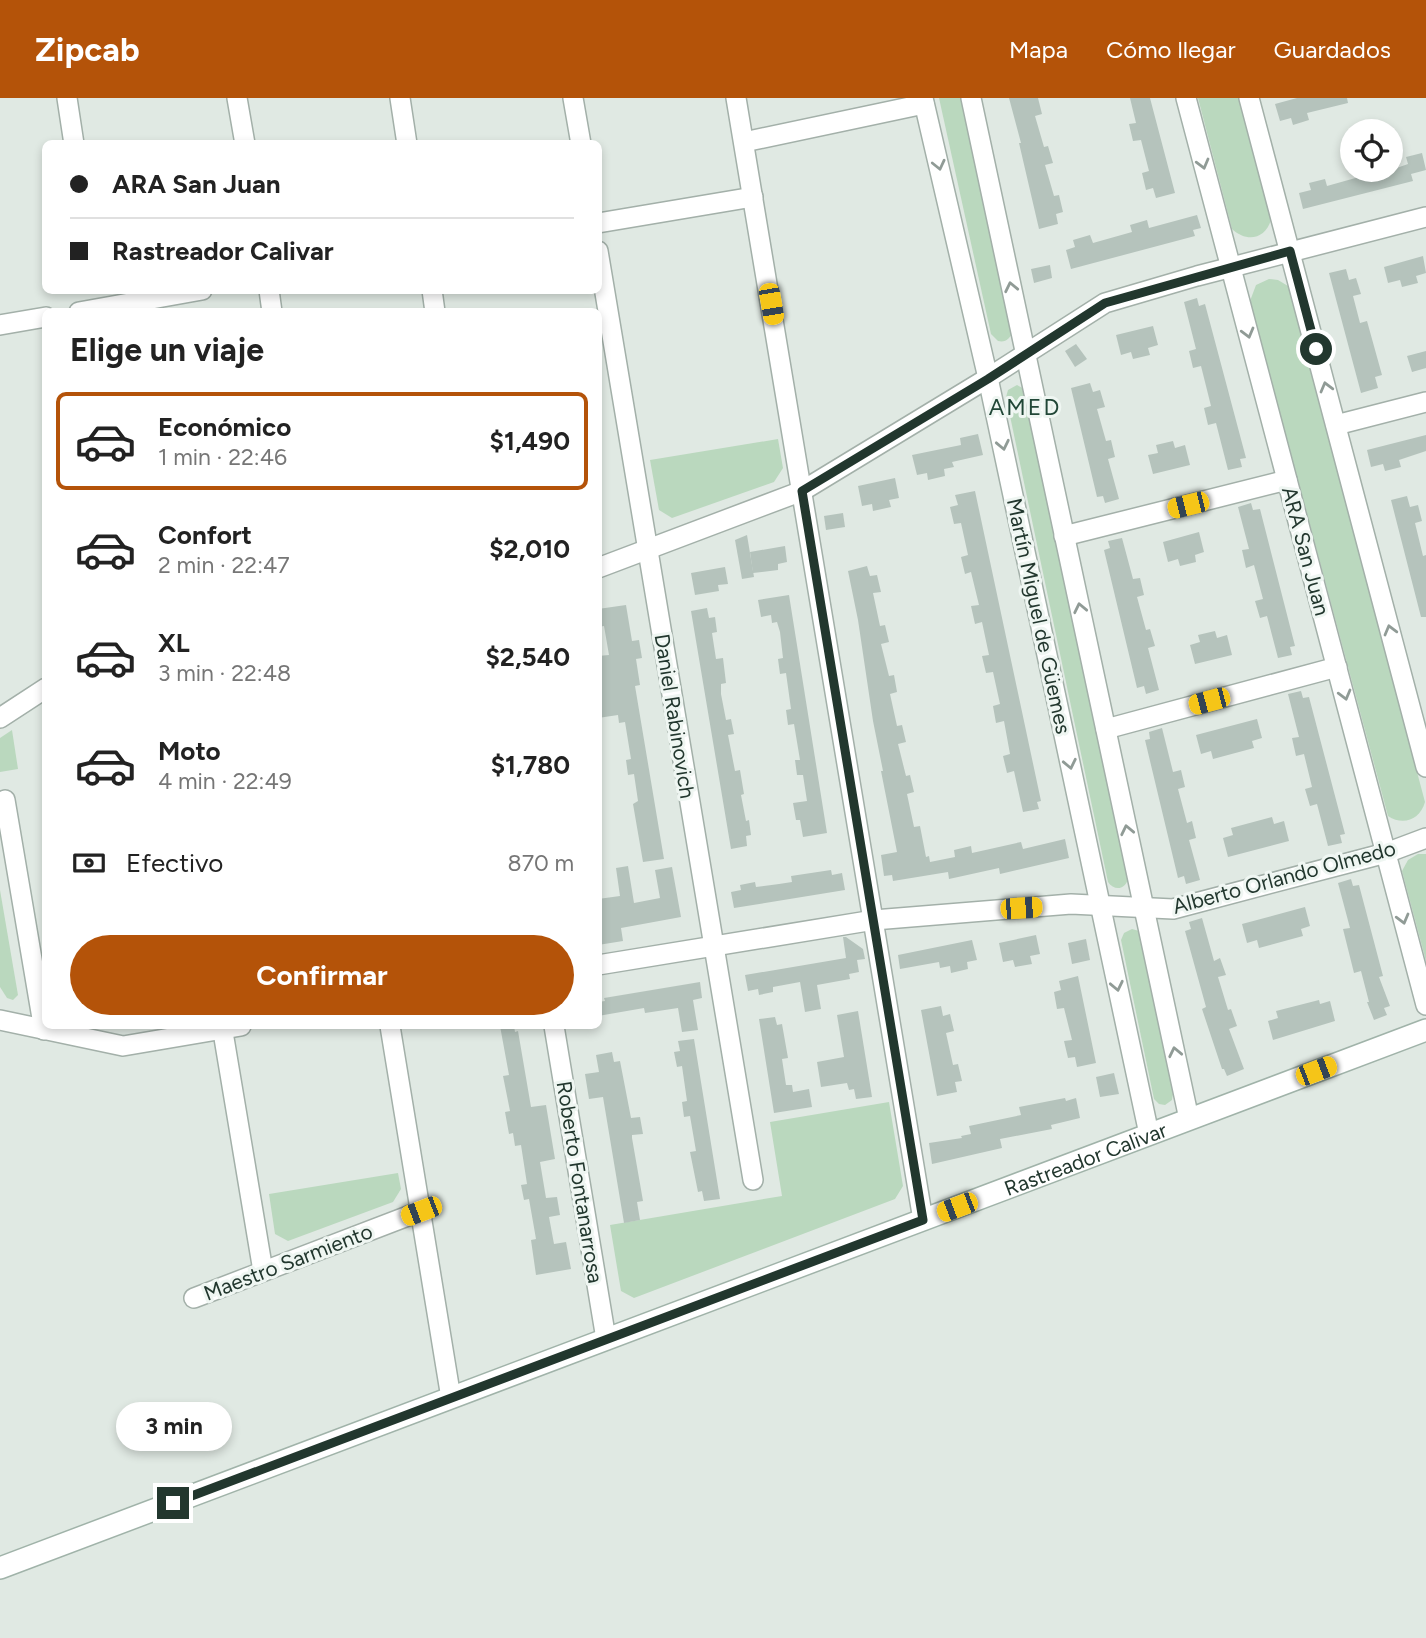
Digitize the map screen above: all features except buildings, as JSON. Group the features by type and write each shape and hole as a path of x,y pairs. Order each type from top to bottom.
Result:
{"main road":[{"name":"Rastreador Calivar","path":"0,1568 1426,1030"}],"street":[{"path":"67,98 73,140"},
{"path":"237,98 243,140"},
{"path":"400,98 406,140"},
{"path":"573,98 580,140"},
{"path":"737,98 923,1220"},
{"name":"Martín Miguel de Güemes","path":"971,98 1189,1119"},
{"name":"ARA San Juan","path":"1185,98 1426,1005"},
{"path":"1250,98 1426,767"},
{"path":"744,142 924,101"},
{"name":"Martín Miguel de Güemes","path":"924,101 988,379 1149,1134"},
{"path":"602,222 753,197"},
{"path":"602,567 802,491 988,379 1105,303 1426,216"},
{"name":"Daniel Rabinovich","path":"602,275 753,1180"},
{"path":"99,303 170,294"},
{"path":"0,325 42,318"},
{"path":"1336,425 1426,402"},
{"path":"1064,537 1287,481"},
{"path":"1106,729 1337,667"},
{"path":"0,701 42,689"},
{"path":"0,718 42,691"},
{"path":"5,800 42,1018"},
{"name":"Alberto Orlando Olmedo","path":"602,963 874,920 1071,904 1173,909 1386,853 1426,838"},
{"path":"0,1020 123,1046 217,1029"},
{"path":"228,1029 263,1271"},
{"path":"391,1029 452,1398"},
{"name":"Roberto Fontanarrosa","path":"554,1029 606,1339"},
{"name":"Maestro Sarmiento","path":"194,1298 421,1211"}],"green space":[{"path":"939,98 963,98 1013,331 1005,341 998,341 991,334"},
{"path":"1198,98 1239,98 1271,220 1260,235 1244,236 1232,229"},
{"path":"1269,279 1278,280 1288,286 1425,802 1419,813 1410,820 1399,821 1388,816 1250,301 1256,285"},
{"path":"1017,385 1024,389 1128,879 1119,888 1108,882 1006,397 1008,390"},
{"path":"778,439 783,468 774,482 672,518 659,510 650,460"},
{"path":"12,730 18,769 0,772 0,738"},
{"path":"1418,854 1426,854 1426,961 1402,871 1408,860"},
{"path":"0,890 18,995 13,1000 7,998 0,987"},
{"path":"1132,929 1139,931 1144,938 1173,1094 1172,1100 1165,1105 1154,1099 1121,940 1124,933"},
{"path":"889,1102 903,1186 895,1199 634,1298 621,1291 610,1225 782,1196 770,1122"},
{"path":"398,1173 401,1189 393,1202 288,1241 275,1234 269,1194"}],"district":[{"name":"AMED","path":"1025,407"}],"route":[{"path":"173,1503 923,1220 802,491 988,379 1105,303 1197,276 1290,251 1316,349"}]}
